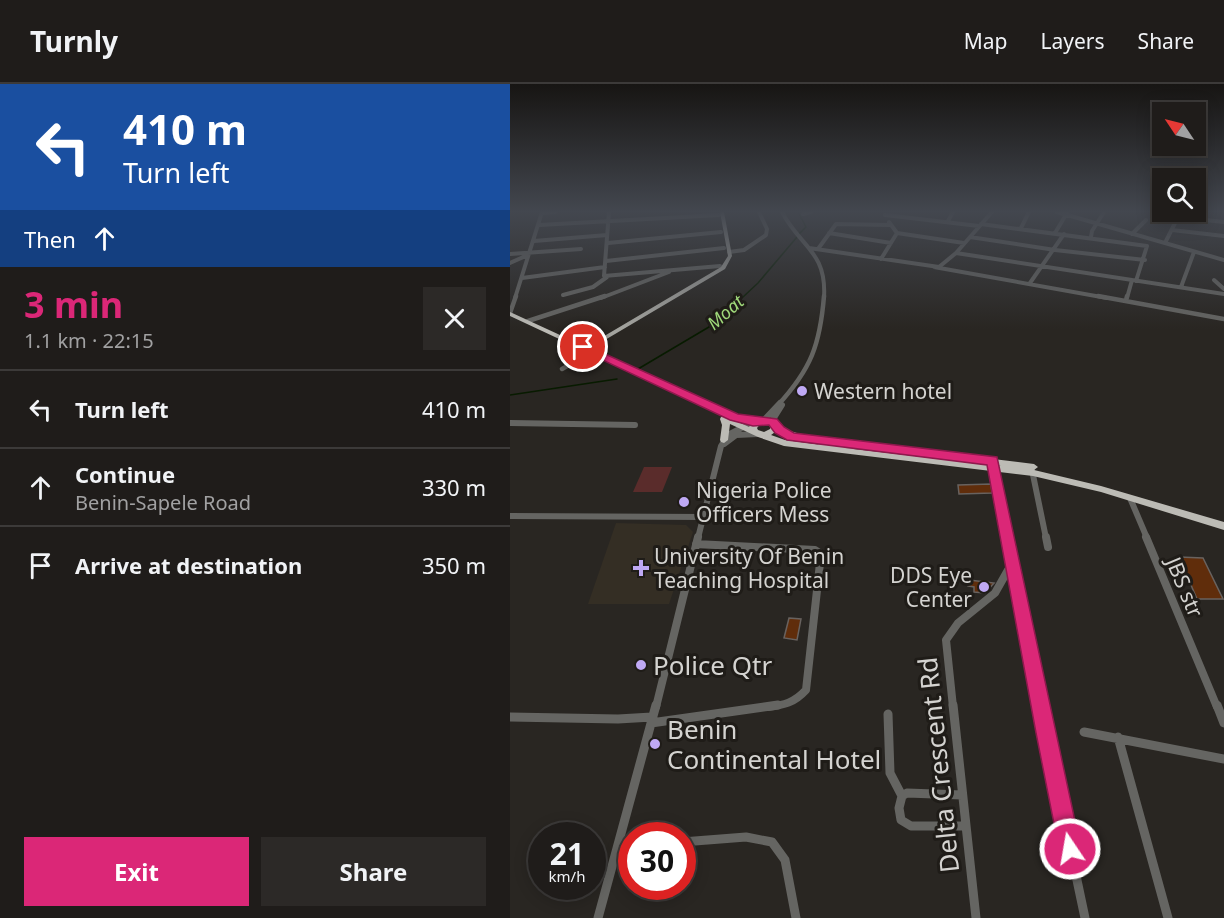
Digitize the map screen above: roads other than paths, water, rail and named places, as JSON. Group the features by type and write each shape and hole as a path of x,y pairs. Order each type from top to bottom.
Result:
{"highway":[{"path":"510,313 741,427 784,443 993,464"},
{"path":"510,318 735,418 765,422 801,440 1032,470 1099,483 1224,520"},
{"path":"722,443 726,425 724,418"},
{"path":"758,434 772,433 765,422"},
{"path":"758,434 753,428 765,422"},
{"path":"1032,470 1224,526"}],"main road":[{"path":"585,350 720,266 727,251"},
{"path":"585,350 718,273 728,260 727,251"}],"street":[{"path":"510,254 557,251"},
{"path":"605,277 607,251"},
{"path":"606,261 717,251"},
{"path":"624,822 722,443 741,427 765,422 802,379 810,365 822,331 825,279 821,266 811,251"},
{"path":"830,251 1030,283 1224,319"},
{"path":"881,259 886,251"},
{"path":"1030,283 1053,251"},
{"path":"1062,251 1145,260"},
{"path":"1126,300 1148,251"},
{"path":"1191,251 1224,260"},
{"path":"1181,287 1194,252"},
{"path":"510,263 531,253"},
{"path":"510,313 531,253"},
{"path":"934,267 943,266 956,253 1224,294"},
{"path":"563,295 593,287 605,277 720,266"},
{"path":"522,278 605,267"},
{"path":"528,321 601,298 675,269"},
{"path":"1214,280 1224,289"},
{"path":"561,369 585,350"},
{"path":"510,423 635,425"},
{"path":"722,443 736,435 758,434"},
{"path":"993,464 1045,733 1085,918"},
{"path":"1032,470 1048,547"},
{"name":"JBS str","path":"1130,498 1224,723"},
{"path":"510,516 704,517"},
{"path":"510,717 652,720 789,704 798,699 806,690 821,554 815,550 696,543"},
{"name":"Delta Crescent Rd","path":"976,918 946,640 958,623 995,592 1012,562"},
{"path":"888,714 890,773 904,794"},
{"path":"1084,732 1224,759"},
{"path":"1118,737 1168,918"},
{"path":"904,794 962,795"},
{"path":"904,794 899,808 905,823 911,826 966,826"},
{"path":"696,841 746,837 772,842 786,860 796,918"},
{"path":"598,918 618,845"}],"waterway":[{"name":"Moat","path":"638,369 714,324 758,283 785,251"},
{"name":"Moat","path":"510,395 617,379"}],"place":[{"name":"Western hotel","path":"802,391"},
{"name":"Nigeria Police Officers Mess","path":"684,502"},
{"name":"University Of Benin Teaching Hospital","path":"641,568"},
{"name":"DDS Eye Center","path":"984,587"},
{"name":"Police Qtr","path":"641,665"},
{"name":"Benin Continental Hotel","path":"655,744"}]}
